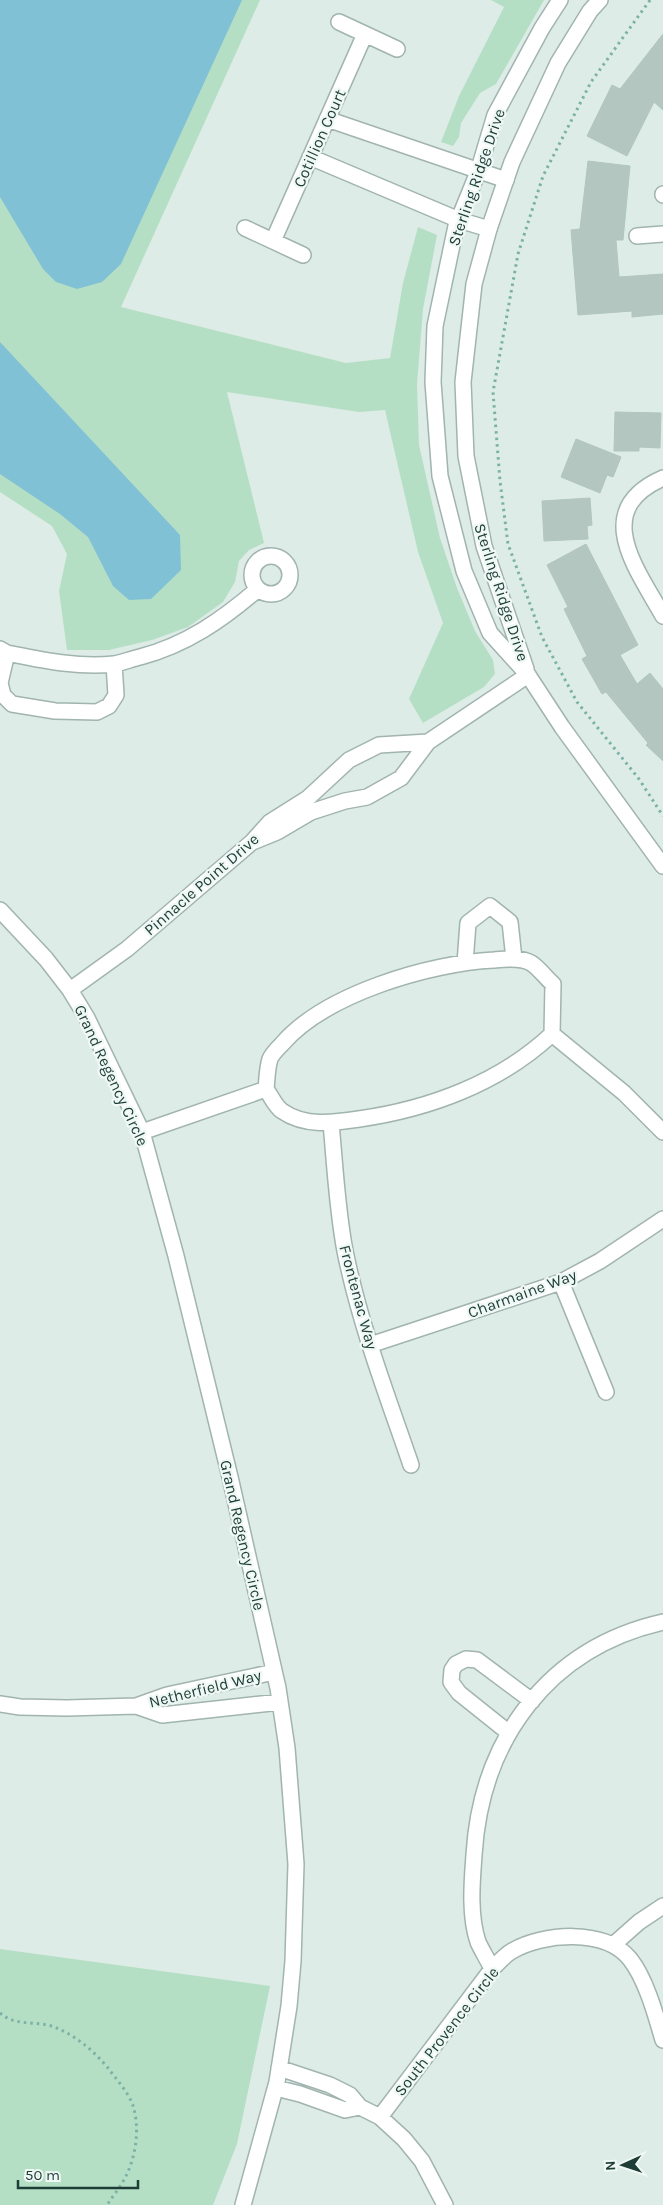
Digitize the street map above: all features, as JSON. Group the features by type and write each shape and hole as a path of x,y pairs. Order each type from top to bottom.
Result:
{"street":[{"name":"Sterling Ridge Drive","path":"560,0 542,28 495,115 478,172 459,220 435,326 433,382 440,476 464,571 490,633 528,675 562,727 663,866"},
{"name":"Sterling Ridge Drive","path":"528,675 484,546 466,456 463,382 474,284 488,229 512,162 558,63 590,11 600,0"},
{"path":"339,22 397,49"},
{"name":"Cotillion Court","path":"273,241 365,34"},
{"path":"327,120 506,180"},
{"path":"310,157 459,220 488,229"},
{"path":"245,228 303,255"},
{"path":"637,236 663,234"},
{"path":"663,478 642,489 631,503 625,516 623,533 627,551 663,616"},
{"path":"114,664 116,696 109,706 97,712 56,711 12,704 3,695 0,683 4,651 58,663 114,664 158,652 200,634 233,612 258,589"},
{"path":"252,842 277,832 311,812 346,801 367,797 401,778 428,742 528,675"},
{"name":"Pinnacle Point Drive","path":"70,990 127,949 252,842 270,822 308,798 350,760 379,745 428,742"},
{"path":"331,778 346,801"},
{"path":"465,962 468,922 490,906 510,922 514,959"},
{"name":"Grand Regency Circle","path":"0,910 46,959 70,990 87,1018 142,1132 181,1275 280,1702 288,1757 296,1874 294,1961 290,2006 276,2088 243,2205"},
{"path":"514,959 531,963 553,984 552,1034 538,1047 494,1075 441,1100 396,1114 331,1123 304,1121 281,1110 266,1089 270,1058 289,1036 312,1019 341,1002 367,990 423,970 465,962 514,959"},
{"path":"552,1034 624,1093 663,1132"},
{"path":"142,1132 266,1089"},
{"name":"Frontenac Way","path":"331,1123 345,1251 370,1345 411,1465"},
{"name":"Charmaine Way","path":"370,1345 561,1282 600,1261 663,1219"},
{"path":"561,1282 606,1392"},
{"path":"492,1969 478,1942 475,1924 473,1896 475,1838 481,1801 488,1778 509,1733 532,1701 565,1669 603,1642 663,1622"},
{"path":"509,1733 454,1688 451,1676 456,1664 466,1659 477,1660 532,1701"},
{"name":"Netherfield Way","path":"0,1704 20,1707 68,1708 136,1706 167,1694 274,1672"},
{"name":"Netherfield Way","path":"136,1706 162,1715 280,1702"},
{"path":"613,1945 639,1922 663,1906"},
{"name":"South Provence Circle","path":"380,2117 492,1969 512,1951 551,1937 593,1938 613,1945 630,1958 640,1976 663,2040"},
{"path":"279,2068 330,2085 350,2095 360,2107 380,2117 404,2139 422,2161 445,2205"},
{"path":"276,2088 300,2094 345,2110 360,2107"}],"path":[{"path":"650,0 591,82 543,176 518,254 493,392 500,481 508,544 542,637 577,702 639,779 663,816"},
{"path":"0,2012 14,2021 52,2026 66,2032 86,2046 116,2078 133,2105 137,2128 134,2149 126,2176 107,2205"}],"green space":[{"path":"0,0 260,0 121,307 346,363 390,358 403,283 418,227 437,235 423,309 417,384 419,445 440,538 457,588 475,631 493,660 495,674 484,687 423,723 409,699 443,623 418,552 385,410 359,412 227,392 264,543 249,550 239,561 235,582 223,602 188,627 152,640 109,650 67,650 59,591 67,554 52,526 0,492"},
{"path":"491,0 544,0 496,84 480,93 461,123 459,137 453,146 441,142 459,96 504,7"},
{"path":"0,1949 270,1986 237,2144 213,2205 0,2205"}],"water":[{"path":"0,0 242,0 121,264 102,282 77,289 56,282 43,269 0,197"},
{"path":"0,342 180,535 181,570 151,599 129,600 113,586 88,537 60,514 0,474"}],"building":[{"path":"663,34 663,110 654,102 627,156 587,136 612,85 620,89"},
{"path":"588,161 630,166 623,240 616,240 619,277 663,274 663,314 632,317 632,311 578,315 571,230 580,229"},
{"path":"615,412 661,413 660,448 639,447 639,451 614,451"},
{"path":"576,439 621,457 613,477 607,475 600,493 561,477"},
{"path":"590,498 592,525 587,526 588,539 544,541 542,501"},
{"path":"586,544 638,645 620,655 637,684 650,673 663,689 663,761 646,745 648,743 606,692 602,694 582,659 587,656 564,609 568,607 547,565"}]}
